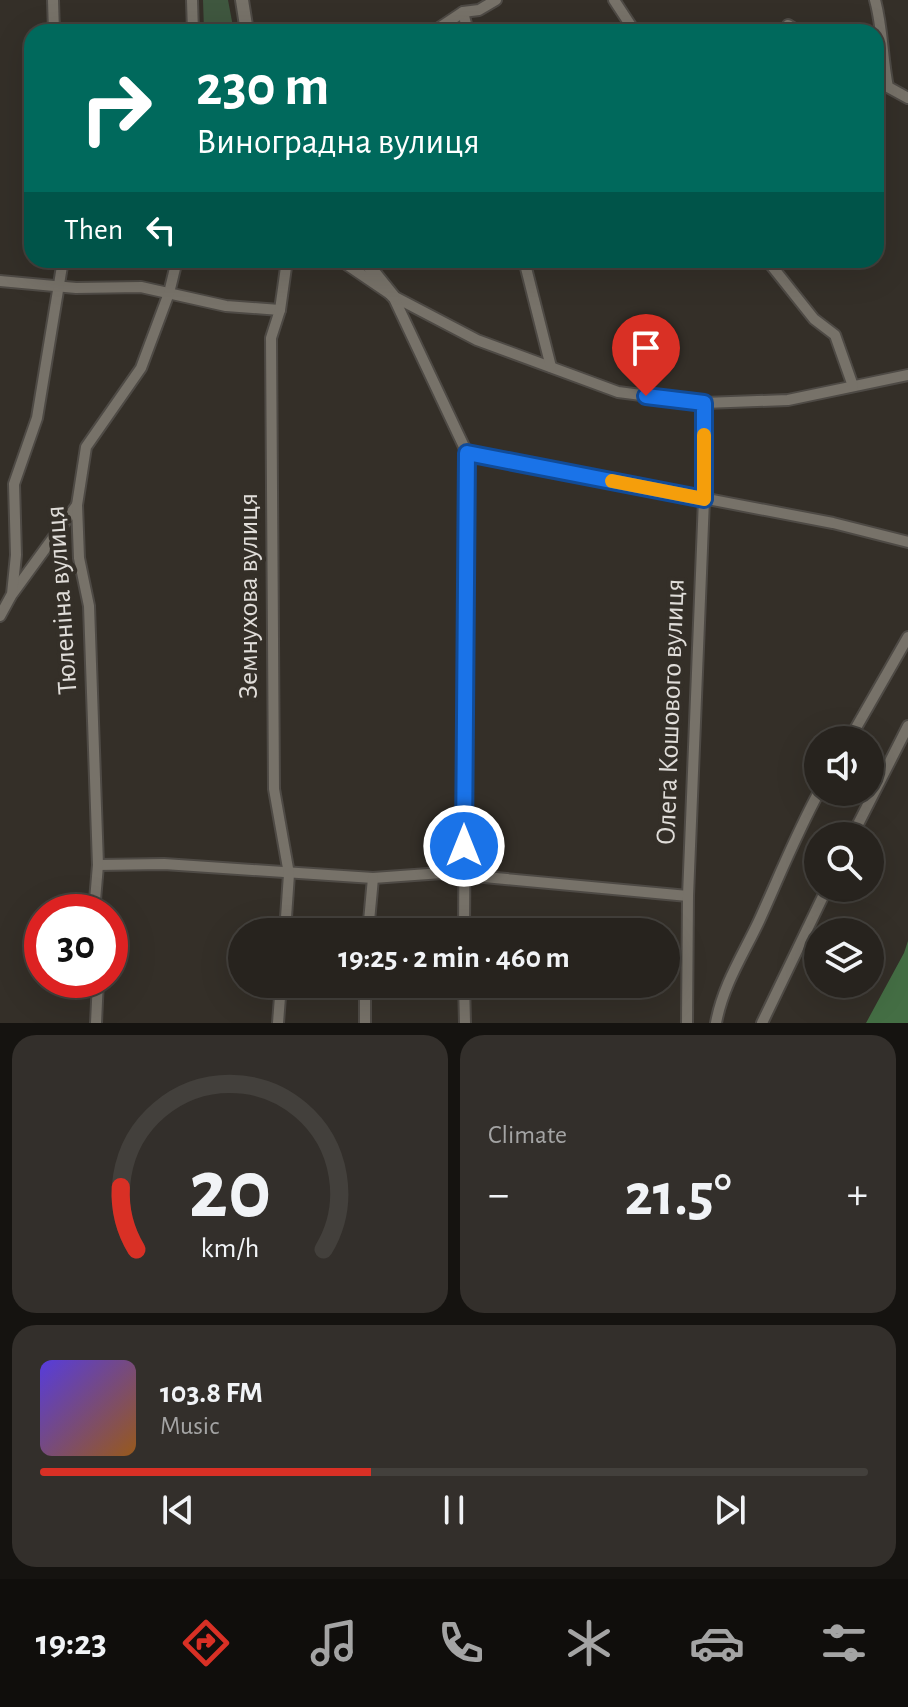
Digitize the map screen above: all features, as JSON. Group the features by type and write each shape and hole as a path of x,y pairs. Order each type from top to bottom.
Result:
{"street":[{"path":"53,0 54,24"},
{"path":"192,0 193,24"},
{"path":"242,0 246,24"},
{"path":"445,24 463,12 479,10 496,0"},
{"path":"614,0 630,24"},
{"path":"875,0 880,24"},
{"path":"463,12 466,24"},
{"path":"884,68 888,87"},
{"path":"884,85 908,98"},
{"path":"12,594 16,555 14,484 37,418 62,268"},
{"name":"Тюленіна вулиця","path":"96,894 98,865 89,606 79,558 77,505 86,447 141,368 175,268"},
{"name":"Земнухова вулиця","path":"286,268 280,310 271,338 274,789 289,874 286,918"},
{"path":"352,268 393,296 477,340 618,392 704,403 788,400 908,375"},
{"path":"370,268 393,296 467,453 464,918"},
{"path":"526,268 551,367"},
{"path":"773,268 814,319 831,330 853,386"},
{"path":"0,281 59,286 141,287 226,306 280,310"},
{"name":"Олега Кошового вулиця","path":"687,1023 688,896 704,499 704,403"},
{"path":"467,453 833,523 908,542"},
{"path":"0,616 12,594 77,505"},
{"path":"857,726 908,637"},
{"path":"859,822 908,726"},
{"path":"716,1023 732,973 811,806"},
{"path":"98,865 164,864 373,878 442,873 688,896"},
{"path":"369,918 373,878"},
{"path":"762,1023 820,902"},
{"path":"96,1023 97,998"},
{"path":"278,1023 280,998"},
{"path":"365,998 365,1023"},
{"path":"464,998 465,1023"}],"green space":[{"path":"203,0 228,0 232,24 204,24"},
{"path":"908,941 908,1023 866,1023 880,998 884,998 884,990"}],"slow traffic":[{"path":"612,481 704,499 704,435"}],"route":[{"path":"464,846 467,453 704,499 704,403 646,396"}]}
